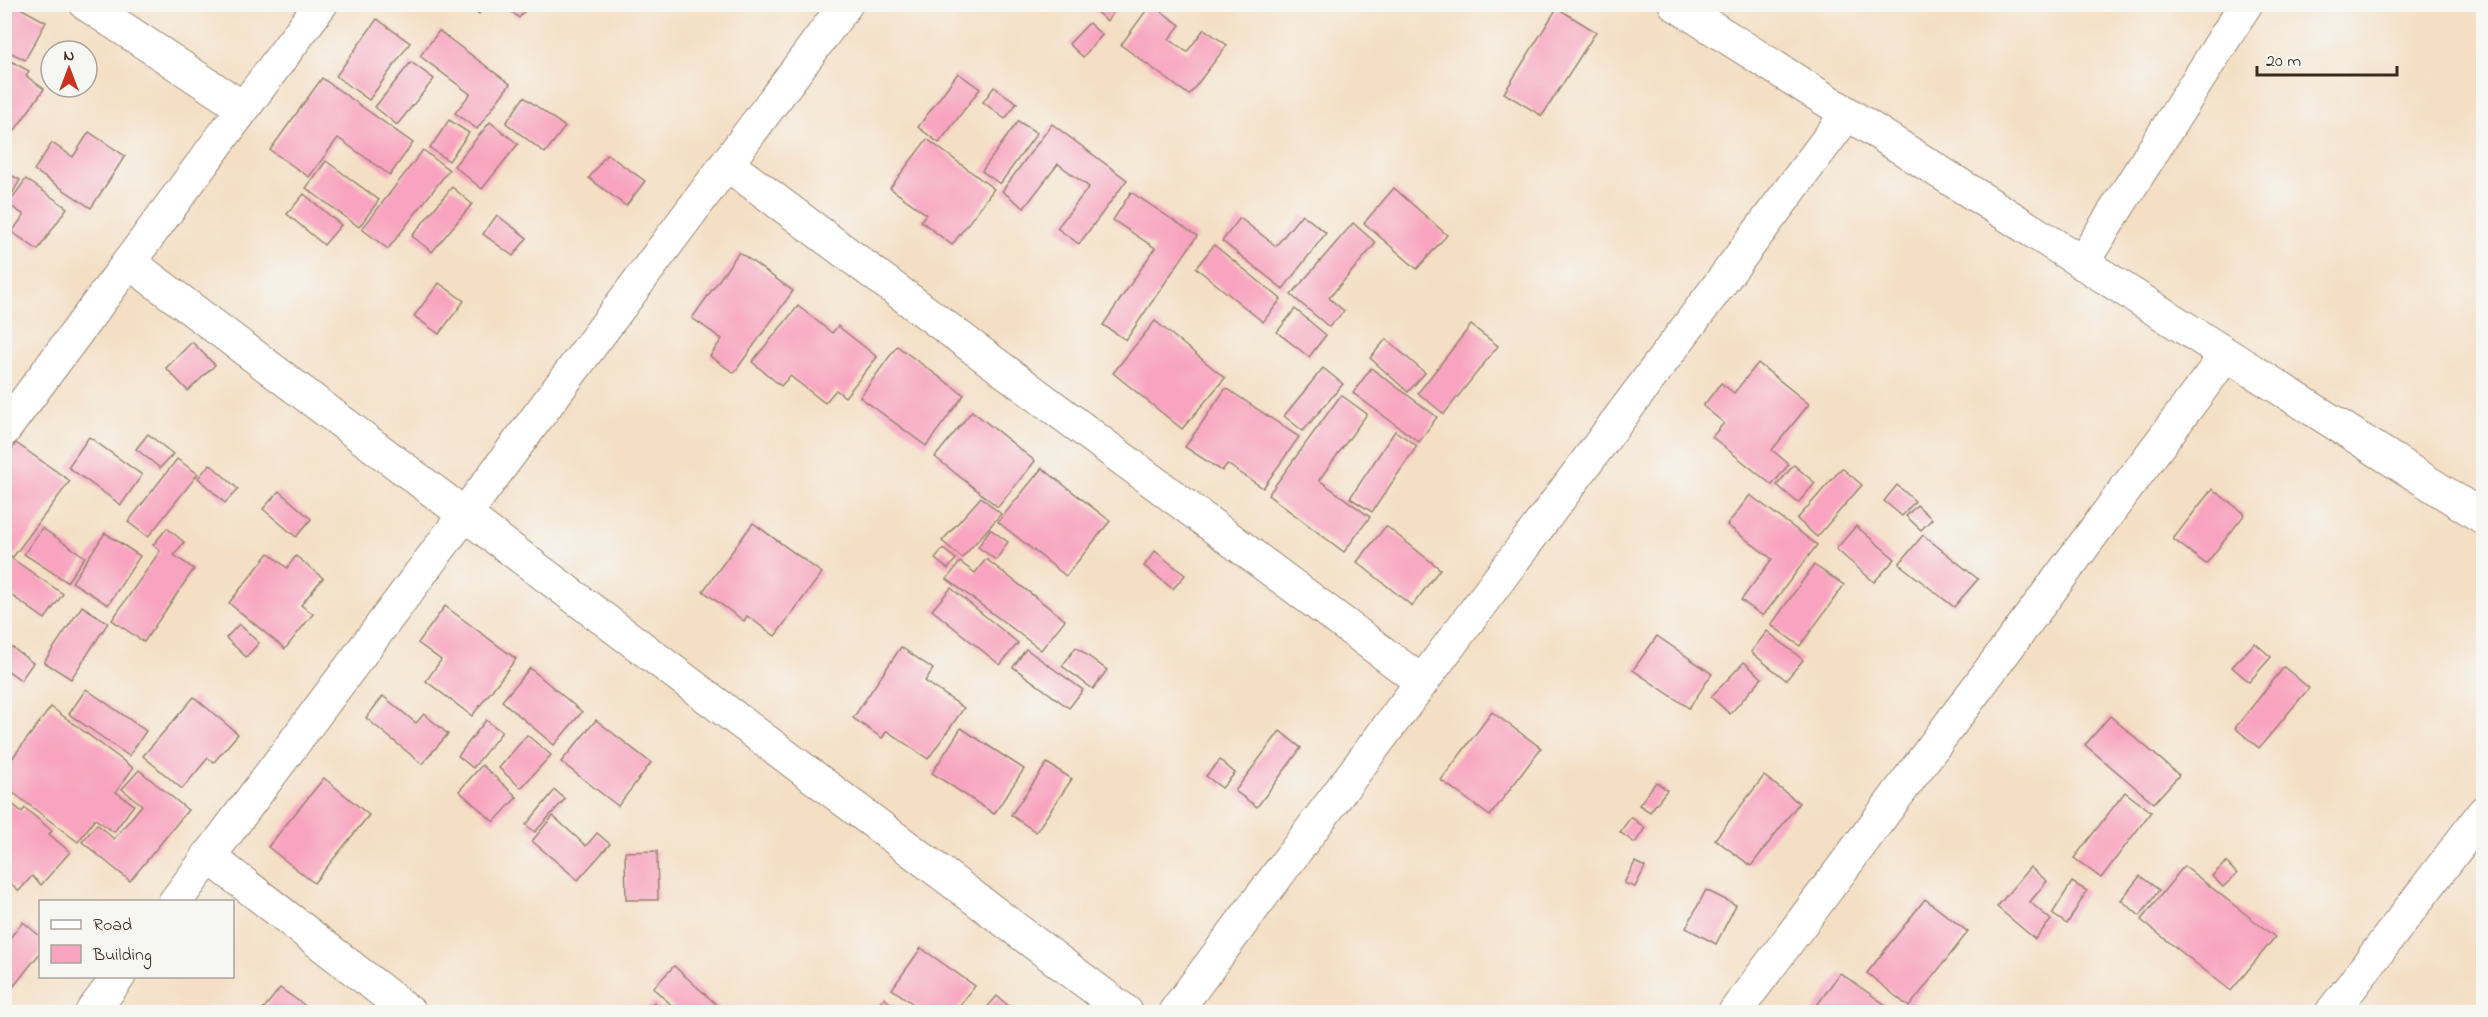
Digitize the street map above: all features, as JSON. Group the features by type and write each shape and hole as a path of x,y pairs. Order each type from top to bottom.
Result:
{"street":[{"path":"86,4 243,108"},
{"path":"4,430 321,4"},
{"path":"176,900 846,4"},
{"path":"1675,4 2484,518"},
{"path":"2082,263 2246,4"},
{"path":"1175,1012 1847,114"},
{"path":"727,164 1422,682"},
{"path":"129,262 1126,1012"},
{"path":"1735,1012 2226,355"},
{"path":"2332,1012 2484,812"},
{"path":"208,856 409,1012"},
{"path":"92,1012 117,978"}],"building":[{"path":"4,4 13,4 46,22 25,60 4,49"},
{"path":"462,4 484,4 479,14"},
{"path":"503,4 530,4 519,18"},
{"path":"1087,4 1120,4 1107,21"},
{"path":"1151,4 1180,25 1169,39 1187,52 1204,29 1227,45 1189,95 1121,45"},
{"path":"1557,8 1596,32 1542,116 1504,93"},
{"path":"377,19 410,43 369,100 336,76"},
{"path":"1089,23 1102,35 1083,57 1069,44"},
{"path":"439,31 510,84 477,129 455,113 470,94 420,56"},
{"path":"9,60 29,71 26,76 39,85 39,96 4,146 4,68"},
{"path":"411,62 434,79 397,125 375,107"},
{"path":"958,73 980,89 939,143 918,127"},
{"path":"322,78 413,143 390,175 338,138 309,177 270,150"},
{"path":"994,87 1017,103 1005,119 983,102"},
{"path":"524,97 565,127 545,153 506,123"},
{"path":"449,120 469,133 449,161 430,148"},
{"path":"1018,121 1037,133 1000,184 982,171"},
{"path":"490,122 518,144 482,189 454,166"},
{"path":"1052,124 1127,180 1079,244 1057,228 1089,187 1058,164 1024,208 1002,191"},
{"path":"89,132 125,156 91,208 34,170 52,143 73,157"},
{"path":"927,139 994,189 952,245 921,221 926,214 890,188"},
{"path":"423,150 449,170 388,249 362,229"},
{"path":"607,154 645,181 626,206 589,178"},
{"path":"326,161 379,200 359,227 306,188"},
{"path":"4,171 20,180 4,208"},
{"path":"26,179 67,208 38,250 12,232 24,215 8,204"},
{"path":"452,187 472,204 432,252 412,236"},
{"path":"1394,188 1447,235 1417,269 1364,223"},
{"path":"1131,192 1197,236 1126,340 1103,325 1155,248 1113,220"},
{"path":"304,194 341,225 324,245 287,214"},
{"path":"1302,214 1326,233 1283,289 1222,241 1240,218 1276,246"},
{"path":"497,215 527,238 513,256 483,234"},
{"path":"1353,223 1376,243 1329,298 1344,311 1329,327 1291,295"},
{"path":"1214,245 1281,299 1263,322 1196,268"},
{"path":"739,252 793,291 734,373 710,356 722,339 692,318"},
{"path":"439,283 464,301 439,334 414,316"},
{"path":"798,306 832,333 838,326 877,357 845,397 836,390 825,403 790,376 781,386 752,362"},
{"path":"1295,309 1326,335 1309,357 1277,332"},
{"path":"1155,321 1225,378 1182,429 1113,373"},
{"path":"1471,325 1498,346 1444,414 1418,393"},
{"path":"1386,339 1425,373 1408,392 1370,358"},
{"path":"192,342 215,365 188,391 166,368"},
{"path":"897,346 964,395 926,446 860,397"},
{"path":"1758,363 1809,404 1772,450 1789,464 1772,485 1712,437 1724,423 1703,406 1721,383 1734,393"},
{"path":"1323,368 1343,384 1303,431 1284,416"},
{"path":"1371,368 1437,417 1419,442 1353,393"},
{"path":"1226,388 1299,437 1263,488 1227,464 1222,471 1185,447"},
{"path":"1341,395 1367,414 1319,480 1370,517 1344,552 1268,495"},
{"path":"972,411 1035,461 998,507 935,457"},
{"path":"1395,431 1417,446 1372,512 1350,498"},
{"path":"148,434 173,454 160,468 136,449"},
{"path":"89,437 142,475 121,505 68,467"},
{"path":"16,443 70,481 13,557 4,551 4,459"},
{"path":"177,459 198,474 148,537 128,522"},
{"path":"210,464 238,489 225,503 198,478"},
{"path":"1794,465 1815,483 1798,503 1777,485"},
{"path":"1042,468 1110,521 1066,576 998,522"},
{"path":"1842,468 1862,485 1817,537 1797,519"},
{"path":"1897,485 1915,501 1902,516 1884,501"},
{"path":"2212,489 2245,514 2206,564 2173,539"},
{"path":"279,491 311,519 296,537 263,509"},
{"path":"1750,495 1817,545 1763,616 1741,600 1772,559 1727,525"},
{"path":"981,497 1001,514 962,558 942,541"},
{"path":"1917,505 1932,519 1921,530 1906,516"},
{"path":"753,523 822,573 775,636 747,616 744,621 703,591"},
{"path":"1386,526 1440,569 1412,606 1357,562"},
{"path":"1856,526 1895,559 1874,582 1836,549"},
{"path":"42,528 85,557 67,582 24,554"},
{"path":"167,528 184,542 174,555 194,569 144,642 112,620 160,551 153,545"},
{"path":"990,529 1008,542 996,560 978,547"},
{"path":"105,533 140,556 108,605 72,582"},
{"path":"1923,535 1978,579 1954,607 1899,564"},
{"path":"943,549 956,559 948,569 935,559"},
{"path":"1155,551 1185,575 1173,589 1144,566"},
{"path":"4,553 63,594 45,619 4,590"},
{"path":"269,553 287,568 296,556 323,578 301,605 313,614 285,649 229,603"},
{"path":"986,559 1065,620 1041,650 947,579 960,562 975,573"},
{"path":"1814,565 1844,585 1800,646 1771,625"},
{"path":"951,588 1018,643 1000,665 932,610"},
{"path":"82,606 108,623 71,679 44,662"},
{"path":"445,606 516,659 472,716 426,681 441,660 418,643"},
{"path":"239,624 259,643 246,657 226,638"},
{"path":"1767,631 1803,660 1786,680 1751,652"},
{"path":"1657,636 1712,674 1689,708 1633,670"},
{"path":"2255,643 2271,657 2249,682 2232,667"},
{"path":"9,645 33,663 21,680 4,668 4,651"},
{"path":"901,647 933,669 925,681 964,708 928,759 887,731 882,738 853,718"},
{"path":"1076,647 1107,670 1093,689 1062,666"},
{"path":"1026,649 1083,690 1069,708 1013,667"},
{"path":"1744,662 1762,678 1730,714 1711,697"},
{"path":"2284,667 2309,688 2259,748 2235,728"},
{"path":"530,668 582,712 554,745 502,701"},
{"path":"86,689 146,731 129,756 69,714"},
{"path":"383,696 416,723 424,714 448,734 422,764 366,718"},
{"path":"194,697 238,734 214,762 208,758 182,789 143,756"},
{"path":"51,707 133,768 116,792 134,805 114,832 95,819 78,842 4,786 4,769"},
{"path":"1492,712 1541,748 1490,816 1441,780"},
{"path":"2110,716 2179,775 2154,803 2085,745"},
{"path":"486,720 502,732 473,768 458,756"},
{"path":"596,720 651,763 618,806 561,762"},
{"path":"961,728 1024,769 994,814 932,773"},
{"path":"1280,731 1301,748 1257,807 1235,791"},
{"path":"527,735 551,755 521,788 499,768"},
{"path":"1220,760 1235,773 1222,788 1206,776"},
{"path":"1047,763 1072,779 1036,832 1011,815"},
{"path":"482,765 517,797 494,822 459,791"},
{"path":"139,770 188,810 130,881 82,842 97,824 114,839 142,805 122,789"},
{"path":"1764,776 1799,803 1751,866 1715,839"},
{"path":"324,778 369,815 314,883 268,847"},
{"path":"1656,782 1667,790 1650,812 1639,805"},
{"path":"555,790 565,799 535,832 526,825"},
{"path":"2125,792 2151,812 2101,878 2074,858"},
{"path":"10,802 22,812 25,808 52,831 49,834 70,852 41,885 32,876 19,891 11,884 4,891 4,809"},
{"path":"553,816 586,846 597,833 610,844 578,880 532,841"},
{"path":"1631,817 1645,828 1635,843 1620,832"},
{"path":"657,851 658,900 626,900 625,852"},
{"path":"1635,862 1645,867 1635,887 1624,883"},
{"path":"2226,862 2237,874 2223,887 2212,876"},
{"path":"2184,866 2275,937 2231,991 2141,920"},
{"path":"2030,867 2047,881 2030,902 2051,920 2035,939 1997,907"},
{"path":"2140,876 2159,890 2140,916 2121,900"},
{"path":"2072,882 2087,891 2067,924 2052,914"},
{"path":"1706,890 1736,905 1716,944 1686,928"},
{"path":"1925,899 1968,932 1909,1007 1867,973"},
{"path":"23,922 39,935 39,954 10,991 4,986 4,945"},
{"path":"921,948 975,986 955,1012 925,1012 892,989"},
{"path":"674,966 719,1007 713,1012 679,1012 653,988"},
{"path":"1840,973 1890,1008 1887,1012 1812,1012"},
{"path":"280,988 314,1012 261,1012"},
{"path":"997,996 1016,1012 983,1012"},
{"path":"884,998 901,1012 872,1012"},
{"path":"654,1002 665,1012 643,1012"}]}
